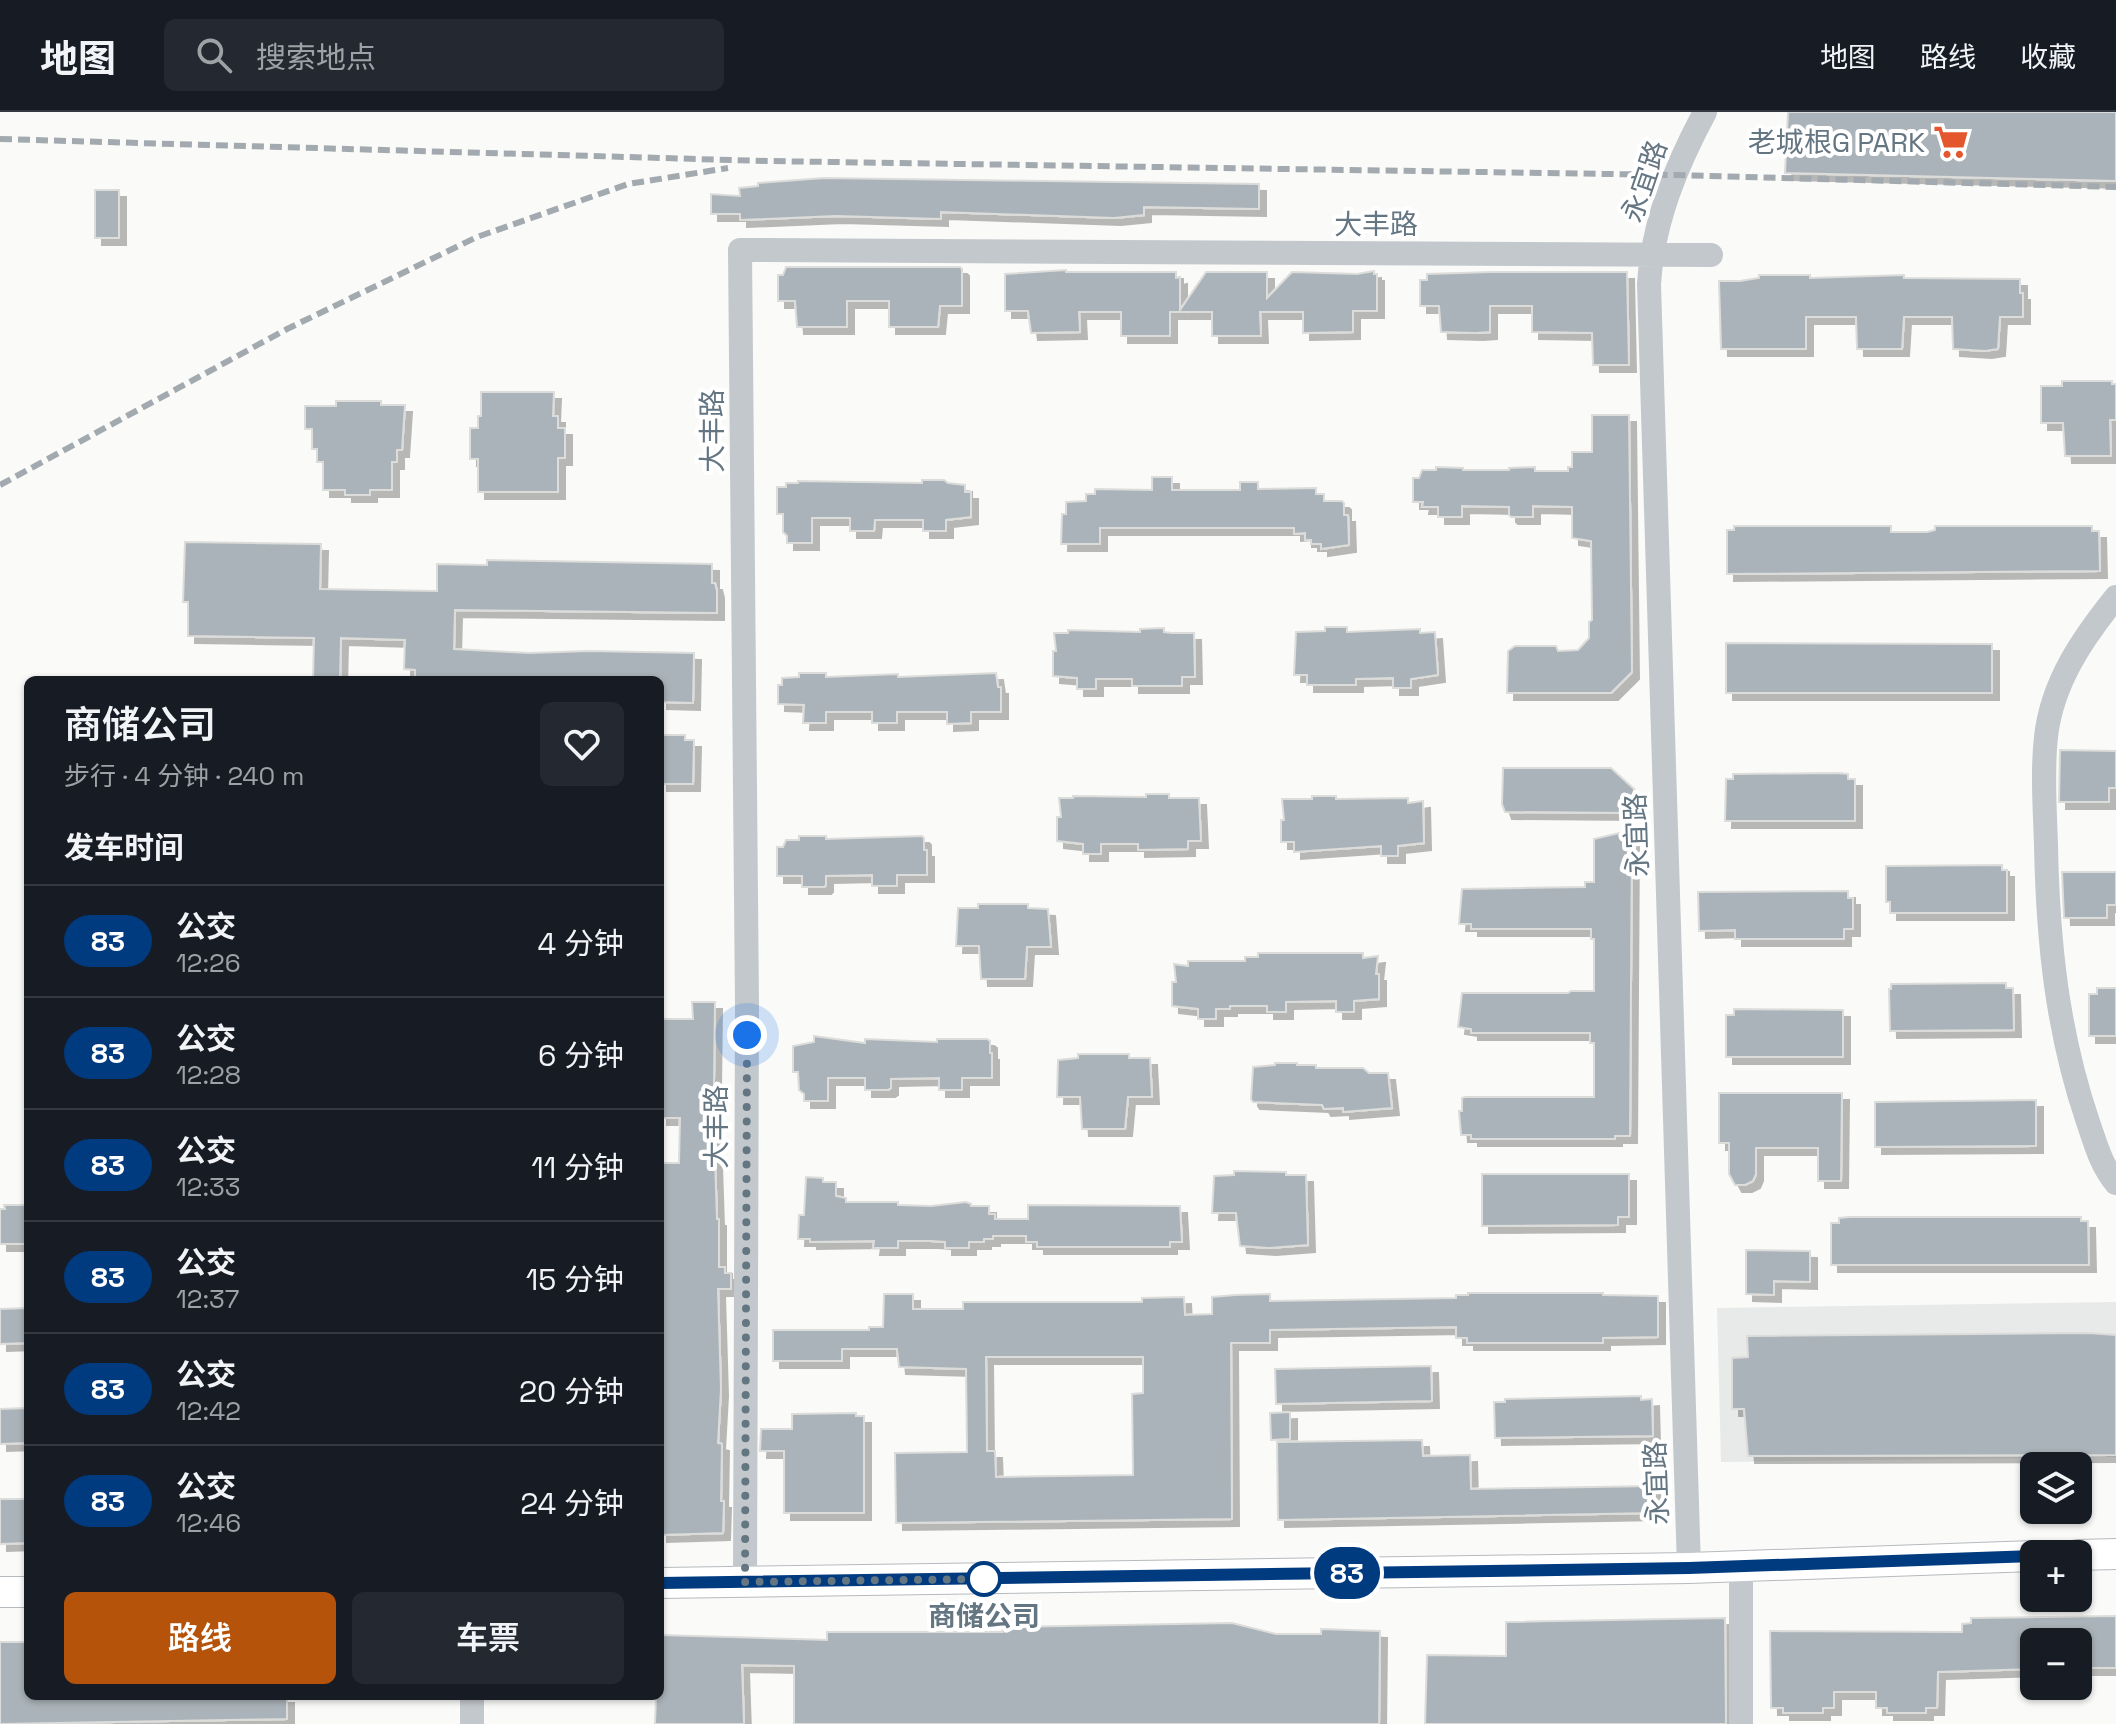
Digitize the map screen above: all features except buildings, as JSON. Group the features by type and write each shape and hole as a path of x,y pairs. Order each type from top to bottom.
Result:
{"main road":[{"path":"2092,1555 2116,1554"},
{"path":"664,1583 1741,1567 2020,1557"},
{"path":"0,1592 24,1592"}],"street":[{"name":"永宜路","path":"1689,1568 1650,328 1651,256 1674,175 1705,112"},
{"name":"大丰路","path":"745,1582 747,1005 740,250 1711,255"},
{"path":"2116,597 2088,632 2062,675 2046,735 2045,815 2048,930 2059,1008 2080,1098 2104,1168 2116,1183"},
{"path":"1741,1567 1741,1724"},
{"path":"472,1700 472,1724"}],"shaded area":[{"path":"2116,1302 2116,1457 2092,1457 2092,1452 2020,1452 2020,1458 1721,1462 1717,1308"}],"railway":[{"path":"0,139 767,161 1674,175 2116,187"},
{"path":"0,485 287,329 477,237 628,184 728,168"}],"bus line":[{"name":"83","path":"664,1583 1689,1568 2020,1556"}],"place":[{"name":"老城根G PARK","path":"1951,142"},
{"name":"商储公司","path":"984,1579"}],"route":[{"path":"747,1035 745,1582 984,1579"}]}
